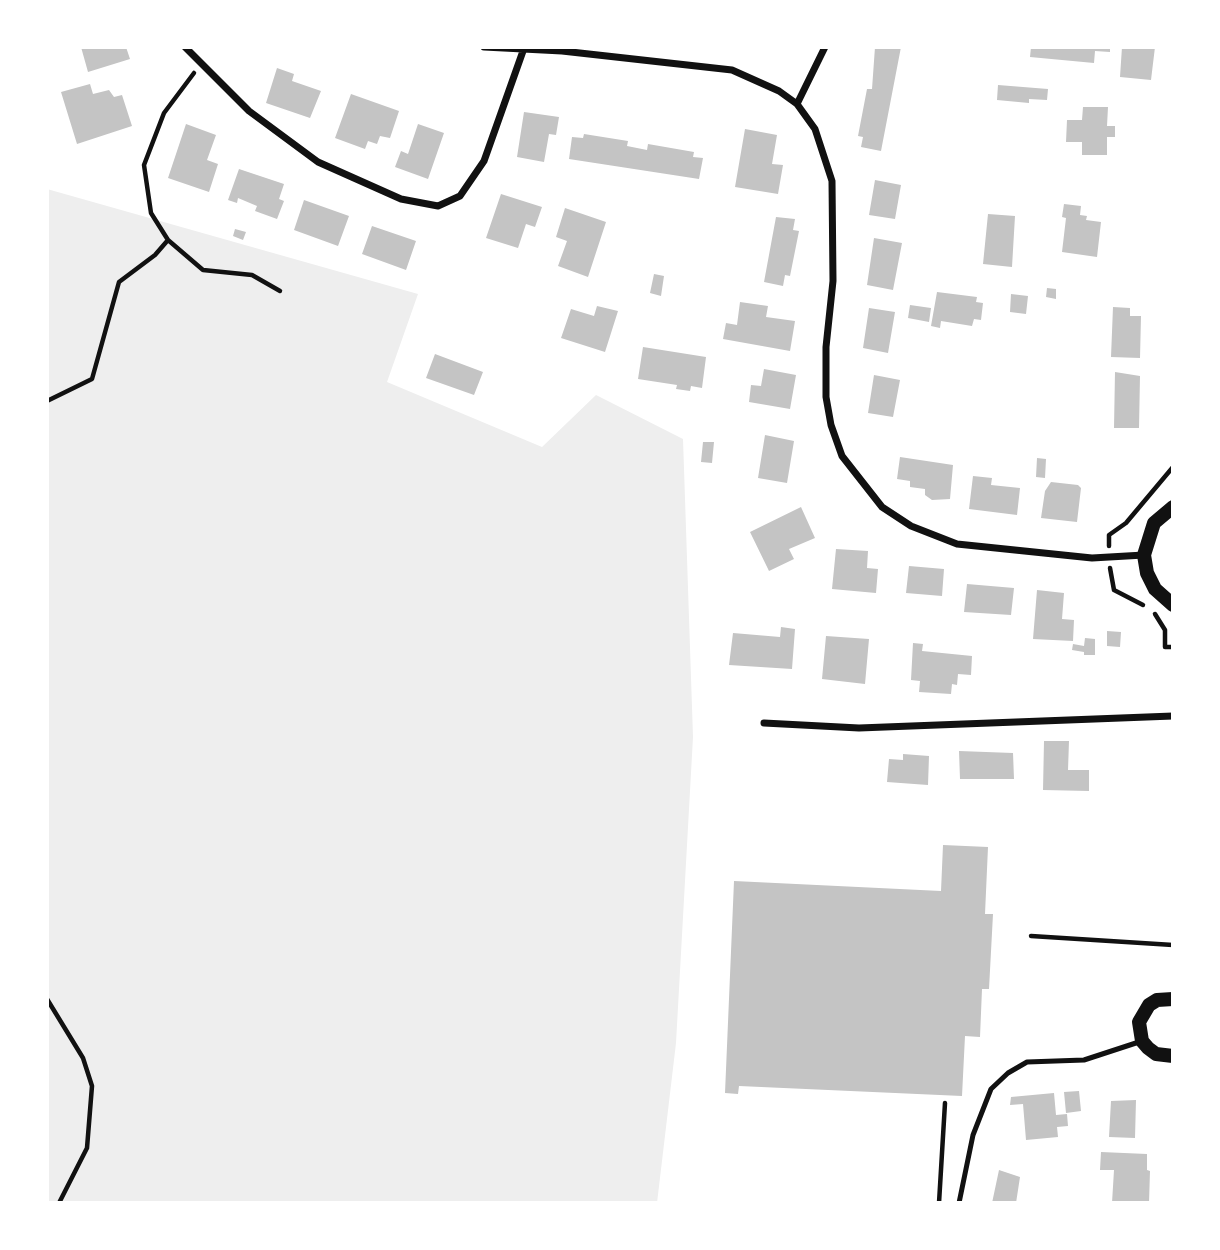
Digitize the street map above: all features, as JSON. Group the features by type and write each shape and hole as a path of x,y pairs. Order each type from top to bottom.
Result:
{"main road":[{"path":"1173,507 1154,523 1144,555 1147,573 1154,589 1173,605"},
{"path":"1173,999 1157,1000 1143,1013 1139,1022 1142,1041 1156,1054 1173,1056"}],"street":[{"path":"186,47 249,111 318,162 349,179 401,199 438,205 460,196 484,161 523,51"},
{"path":"484,47 523,51 562,49 732,70 779,91 797,104 815,129 832,181 833,281 826,347 826,397 831,425 842,456 882,507 911,526 957,544 1092,558 1144,555"},
{"path":"797,104 825,47"},
{"path":"764,723 859,728 1173,716"}],"lane":[{"path":"959,1203 973,1135 991,1089 1008,1073 1027,1062 1084,1060 1142,1041"}],"path":[{"path":"201,64 164,113 144,165 151,213 168,240 202,270 252,275 280,291"},
{"path":"47,401 92,379 118,282 155,255 168,240"},
{"path":"1031,936 1173,945"},
{"path":"47,999 83,1058 92,1087 87,1148 59,1203"},
{"path":"939,1203 945,1103"}],"shaded area":[{"path":"47,189 418,294 387,382 542,447 596,395 683,439 693,737 676,1043 657,1203 47,1203"}],"building":[{"path":"81,47 126,47 130,59 88,72"},
{"path":"875,47 901,47 881,151 861,147 863,137 858,136 867,89 872,89"},
{"path":"1031,47 1110,47 1110,52 1095,51 1094,63 1030,57"},
{"path":"1122,47 1155,47 1151,80 1120,77"},
{"path":"277,68 294,74 292,81 321,91 310,118 266,103"},
{"path":"90,84 93,94 109,90 114,97 122,95 132,126 77,144 61,92"},
{"path":"998,85 1048,89 1047,100 1029,99 1029,103 997,100"},
{"path":"351,94 399,111 390,138 380,136 377,144 368,141 365,149 335,138"},
{"path":"1083,107 1108,107 1107,126 1115,126 1115,137 1107,137 1107,155 1082,155 1082,142 1066,142 1067,120 1082,120"},
{"path":"524,112 559,117 556,135 549,134 544,162 517,157"},
{"path":"186,124 216,135 207,160 218,164 209,192 168,178"},
{"path":"418,124 444,133 428,179 395,167 401,151 408,154"},
{"path":"745,129 777,135 772,164 783,165 778,194 735,187"},
{"path":"584,134 628,141 627,146 647,150 648,144 694,152 693,157 703,158 699,179 569,159 572,137 583,138"},
{"path":"239,169 284,184 279,199 284,201 277,219 255,211 257,206 238,198 237,203 228,200"},
{"path":"875,180 901,185 895,219 869,215"},
{"path":"501,194 542,207 535,227 526,224 518,248 486,238"},
{"path":"304,200 349,216 338,246 294,230"},
{"path":"1064,204 1081,206 1080,215 1087,216 1086,220 1101,222 1097,257 1062,252 1066,218 1062,217"},
{"path":"565,208 606,222 588,277 558,266 567,241 556,237"},
{"path":"988,214 1015,216 1012,267 983,264"},
{"path":"776,217 795,219 793,230 799,231 790,276 785,275 783,286 764,282"},
{"path":"372,226 416,241 406,270 362,254"},
{"path":"235,229 246,232 243,240 233,236"},
{"path":"874,238 902,243 893,290 867,285"},
{"path":"654,274 664,276 661,296 650,293"},
{"path":"1047,288 1056,289 1056,299 1046,297"},
{"path":"937,292 977,297 976,302 983,303 981,320 974,319 972,326 941,321 940,328 931,326"},
{"path":"1011,294 1028,296 1026,314 1010,312"},
{"path":"740,302 768,306 766,317 795,321 790,351 723,339 726,323 737,325"},
{"path":"910,305 931,308 929,322 908,318"},
{"path":"597,306 618,311 605,352 561,338 571,309 594,316"},
{"path":"1113,307 1130,308 1130,316 1141,316 1140,358 1111,357"},
{"path":"869,308 895,312 888,353 863,348"},
{"path":"643,347 706,357 702,388 691,386 690,391 676,389 677,385 638,379"},
{"path":"435,354 483,372 474,395 426,378"},
{"path":"764,369 796,375 790,409 749,402 751,385 761,386"},
{"path":"1115,372 1140,376 1139,428 1114,428"},
{"path":"874,375 900,380 893,417 868,413"},
{"path":"765,435 794,441 787,483 758,478"},
{"path":"703,442 714,442 712,463 701,462"},
{"path":"900,457 953,465 950,499 932,500 925,495 925,489 910,487 910,481 897,479"},
{"path":"1037,458 1046,459 1045,478 1036,477"},
{"path":"973,476 992,478 991,485 1020,488 1017,515 969,509"},
{"path":"1051,482 1078,485 1081,488 1077,522 1041,518 1045,491"},
{"path":"801,507 815,538 789,549 794,559 769,571 750,532"},
{"path":"836,549 868,551 867,568 878,569 876,593 832,589"},
{"path":"909,566 944,569 942,596 906,593"},
{"path":"967,584 1014,588 1011,615 964,612"},
{"path":"1037,590 1064,593 1062,619 1074,620 1073,641 1033,639"},
{"path":"781,627 795,629 792,669 729,665 733,633 780,637"},
{"path":"1107,631 1121,632 1120,647 1107,646"},
{"path":"826,636 869,639 865,684 822,679"},
{"path":"1085,638 1095,639 1095,655 1084,655 1084,652 1072,650 1073,644 1084,646"},
{"path":"913,643 923,644 922,651 972,656 971,675 958,674 957,685 952,684 951,694 919,692 920,681 911,680"},
{"path":"1044,741 1069,741 1068,770 1089,770 1089,791 1043,790"},
{"path":"959,751 1013,753 1014,779 960,779"},
{"path":"903,754 929,756 928,785 887,782 889,759 903,760"},
{"path":"943,845 988,847 985,914 993,914 989,989 982,989 980,1037 965,1036 962,1096 739,1086 738,1094 725,1093 734,881 941,891"},
{"path":"1079,1091 1081,1111 1066,1113 1064,1092"},
{"path":"1054,1093 1056,1115 1067,1114 1068,1126 1057,1127 1058,1137 1026,1140 1023,1104 1010,1105 1011,1097"},
{"path":"1136,1100 1135,1138 1109,1137 1111,1101"},
{"path":"1101,1152 1147,1154 1147,1170 1150,1171 1149,1203 1112,1203 1114,1170 1100,1170"},
{"path":"999,1170 1020,1177 1016,1203 992,1203"}]}
